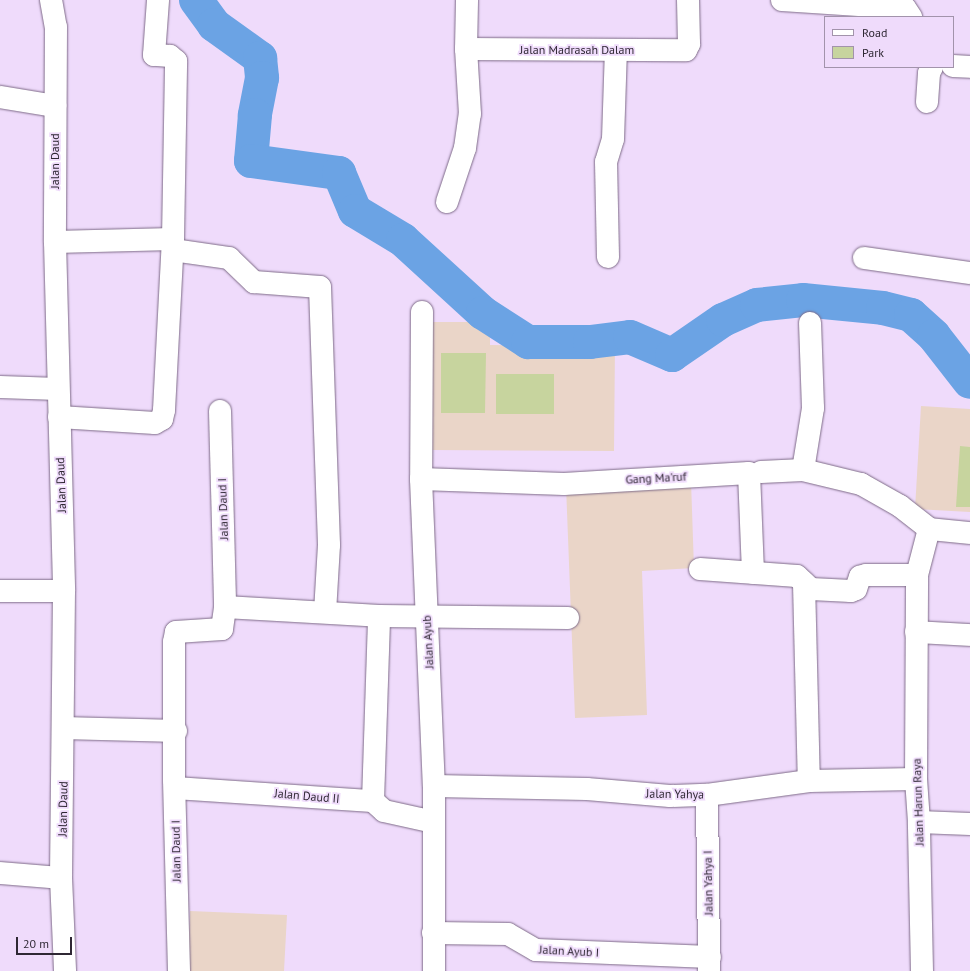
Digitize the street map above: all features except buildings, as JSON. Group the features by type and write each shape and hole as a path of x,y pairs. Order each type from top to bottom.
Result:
{"street":[{"name":"Jalan Daud","path":"51,0 56,27 55,242 64,591 64,728 61,878 65,971"},
{"path":"59,417 155,423 162,419 164,410 173,245 176,61 170,56 154,55 158,0"},
{"path":"447,202 468,133 470,114 466,49 467,0"},
{"name":"Jalan Madrasah Dalam","path":"466,49 616,50 688,48 688,0"},
{"path":"782,0 819,1 905,8 910,16"},
{"path":"608,256 606,162 613,139 616,50"},
{"path":"954,66 970,67"},
{"path":"927,102 932,68"},
{"path":"0,97 55,106"},
{"path":"55,242 173,245 229,258 254,282 320,287 329,544 325,612"},
{"path":"864,258 970,273"},
{"name":"Jalan Ayub","path":"422,312 422,479 434,786 434,971"},
{"path":"803,470 813,408 810,323"},
{"path":"0,387 58,389"},
{"name":"Jalan Daud I","path":"180,971 175,788 175,634 178,632 222,629 225,607 220,411"},
{"name":"Gang Ma'ruf","path":"422,479 564,484 803,470 861,484 900,506 929,529"},
{"path":"753,573 755,473"},
{"path":"929,529 970,533"},
{"name":"Jalan Harun Raya","path":"922,971 919,822 916,779 916,632 917,575 929,529"},
{"path":"700,569 797,576 811,589 851,591 856,589 860,577 866,575 917,575"},
{"path":"804,583 809,781"},
{"path":"0,591 64,591"},
{"path":"225,607 379,616 568,618"},
{"path":"379,616 373,801 384,811 434,822"},
{"path":"916,632 970,635"},
{"path":"64,728 176,731"},
{"name":"Jalan Yahya","path":"434,786 587,789 670,796 707,795 809,781 916,779"},
{"name":"Jalan Daud II","path":"175,788 373,801"},
{"name":"Jalan Yahya I","path":"707,795 710,964"},
{"path":"919,822 970,824"},
{"path":"0,873 61,878"},
{"name":"Jalan Ayub I","path":"433,933 508,934 536,950 710,964"}],"shaded area":[{"path":"431,322 490,322 490,345 615,346 614,451 430,450"},
{"path":"921,406 970,409 970,512 915,509"},
{"path":"691,481 694,568 642,571 647,715 575,718 566,486"},
{"path":"190,911 287,915 284,971 188,971"}],"green space":[{"path":"441,353 486,353 485,413 441,413"},
{"path":"496,374 554,374 554,414 496,414"},
{"path":"960,446 970,447 970,507 956,507"}],"waterway":[{"path":"196,0 214,25 260,58 262,78 255,115 251,161 339,173 355,211 403,240 483,313 528,342 590,342 630,337 672,355 723,320 757,305 803,300 883,308 911,315 934,336 970,382"}]}
